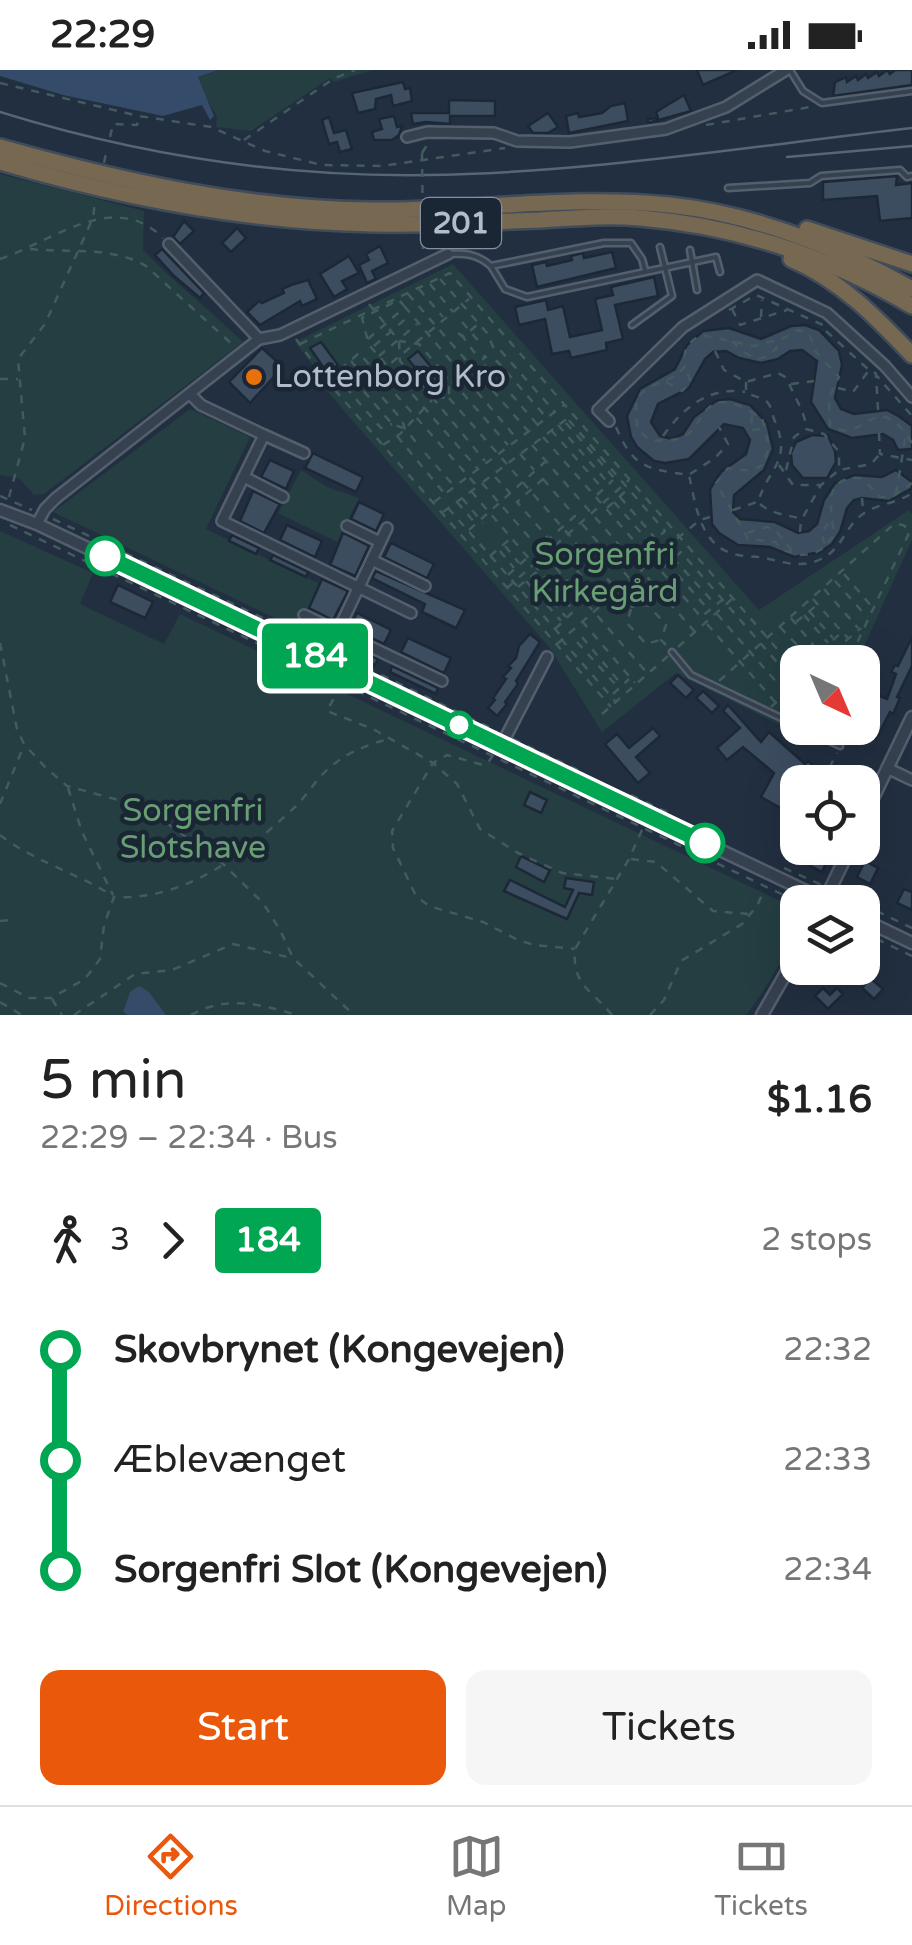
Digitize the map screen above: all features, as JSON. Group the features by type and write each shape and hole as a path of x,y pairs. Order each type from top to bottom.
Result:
{"highway":[{"name":"201","path":"0,147 86,172 180,191 278,204 372,210 604,202 670,205 760,223 819,243 912,288"},
{"name":"201","path":"0,162 81,186 180,206 278,218 372,224 640,218 728,231 802,253 870,282 912,306"},
{"path":"760,223 812,230 912,264"},
{"path":"728,231 832,281 861,303 912,355"}],"street":[{"path":"407,138 426,132 570,142 666,129 726,107 788,70"},
{"path":"169,244 259,340"},
{"path":"39,519 56,498 259,340 290,330 448,254"},
{"path":"613,424 598,410 647,360 682,326 757,280 833,318 885,366 912,398"},
{"path":"191,396 201,405 304,453"},
{"path":"264,435 222,521 411,612"},
{"path":"244,476 283,497"},
{"path":"0,510 39,519 326,655 500,745 791,885"},
{"path":"347,526 380,542"},
{"path":"326,655 388,528"},
{"path":"372,560 425,586"},
{"path":"304,615 442,682"},
{"path":"500,745 548,657"},
{"path":"880,784 912,717"},
{"path":"888,768 912,780"},
{"path":"880,928 912,943"},
{"path":"762,1015 780,984"}],"lane":[{"path":"788,70 803,91 822,103 912,91"},
{"path":"728,188 810,183 821,176 900,170 912,176"},
{"path":"491,266 604,243 630,243 642,259 645,272"},
{"path":"632,325 672,296 660,247"},
{"path":"690,250 697,290"},
{"path":"448,254 480,257 505,288 527,297 716,256 720,272"},
{"path":"672,652 692,675 780,718"}],"path":[{"path":"244,140 333,79 356,70"},
{"path":"0,84 139,116 211,127 298,162 382,166 514,146 517,141"},
{"path":"690,122 700,126 822,103"},
{"path":"110,137 113,124 137,126 139,116"},
{"path":"104,164 106,153"},
{"path":"422,153 422,241 426,265"},
{"path":"0,510 8,499 25,438 18,360 44,324 92,218 96,200"},
{"path":"0,259 30,249 92,218 141,220 169,244"},
{"path":"30,249 74,254 108,252 132,258 146,266 243,353"},
{"path":"478,470 378,356 362,318 450,273 780,653"},
{"path":"439,278 491,340 494,349"},
{"path":"429,283 453,312"},
{"path":"418,288 445,318"},
{"path":"365,293 374,313 391,332 399,340 416,343 509,446"},
{"path":"407,293 529,432"},
{"path":"718,316 756,295 823,325 912,416"},
{"path":"373,386 388,366 471,297"},
{"path":"761,318 762,297"},
{"path":"300,344 399,300 518,440"},
{"path":"368,339 405,307"},
{"path":"732,308 740,324 789,310"},
{"path":"364,327 374,313"},
{"path":"372,348 411,314"},
{"path":"826,331 833,318"},
{"path":"462,322 482,345"},
{"path":"378,356 418,323"},
{"path":"478,324 461,335 474,352 486,357"},
{"path":"290,330 326,381 611,706"},
{"path":"666,382 682,391 688,387 691,382 683,356 694,338 706,334 754,346 798,330 809,333 816,352 840,377 829,398 830,425 840,432 849,432 877,417 890,416 912,443"},
{"path":"505,336 486,357 451,382 449,398 632,607"},
{"path":"730,340 750,359 757,360 777,348 784,338"},
{"path":"399,340 400,362 487,463"},
{"path":"480,353 479,348 491,340"},
{"path":"494,349 499,349 518,368 555,412"},
{"path":"326,381 359,352 477,486"},
{"path":"715,352 724,370 746,382 778,374 787,378 806,416 806,429"},
{"path":"350,360 402,420 404,429"},
{"path":"480,361 538,425"},
{"path":"489,369 497,361 547,418"},
{"path":"344,366 392,424 404,429 416,442"},
{"path":"685,366 673,380 647,386 636,401 638,429 651,441 682,438 698,426 706,409 716,404 738,403 762,418 769,447 763,465 751,471 728,468 716,482 754,541 776,542 784,550 812,554 826,546 834,535 829,498 844,481 862,478 880,497 896,495 912,483"},
{"path":"364,376 374,369"},
{"path":"422,387 433,383 441,370"},
{"path":"837,388 853,392 870,370"},
{"path":"334,374 381,428 392,424"},
{"path":"876,375 878,410"},
{"path":"0,379 20,379"},
{"path":"341,398 368,381"},
{"path":"790,384 814,381"},
{"path":"746,382 746,392"},
{"path":"663,436 698,399 721,391 746,392 768,404 781,432 779,466 772,471 758,502 733,510"},
{"path":"382,445 397,436 432,398"},
{"path":"432,398 449,398"},
{"path":"372,417 386,402"},
{"path":"433,503 564,405"},
{"path":"753,413 751,430 764,429"},
{"path":"442,513 572,414"},
{"path":"543,436 643,551 666,531 566,420"},
{"path":"613,424 627,452 649,467 689,475 728,444 719,427"},
{"path":"558,426 609,484"},
{"path":"784,472 794,437 806,429 832,440 839,452 838,470"},
{"path":"552,430 603,489"},
{"path":"896,495 905,432"},
{"path":"800,532 802,519 821,485 838,470 871,464 880,454 879,433"},
{"path":"397,436 445,494"},
{"path":"532,445 695,632"},
{"path":"425,453 455,487"},
{"path":"520,454 535,471"},
{"path":"880,454 912,460"},
{"path":"468,531 546,461"},
{"path":"649,467 652,461"},
{"path":"779,466 793,485 821,485"},
{"path":"860,466 862,474"},
{"path":"492,475 510,494"},
{"path":"689,475 700,520 715,544 734,555 799,564 822,559 838,547 863,513 900,502 912,493"},
{"path":"596,496 616,478"},
{"path":"543,479 575,516 562,528 549,539 517,502 543,479"},
{"path":"506,589 629,480"},
{"path":"482,482 648,674"},
{"path":"606,508 628,489"},
{"path":"470,491 574,611 555,628"},
{"path":"0,496 39,519 326,655 648,816 780,894"},
{"path":"462,498 481,522"},
{"path":"620,498 656,539"},
{"path":"862,498 863,513"},
{"path":"456,502 476,524"},
{"path":"614,502 651,544"},
{"path":"758,502 781,516 802,519"},
{"path":"448,508 616,702"},
{"path":"555,645 678,536 710,517"},
{"path":"826,546 822,533 831,519"},
{"path":"0,521 342,683 500,745 582,772"},
{"path":"581,522 630,579"},
{"path":"714,686 894,524 904,524 910,530 856,645"},
{"path":"746,534 766,527 777,532 792,551"},
{"path":"490,556 512,538"},
{"path":"504,545 520,564"},
{"path":"555,545 604,602"},
{"path":"498,550 515,569"},
{"path":"660,570 681,552 761,643 780,677"},
{"path":"508,575 528,557"},
{"path":"674,558 716,605"},
{"path":"799,558 799,564"},
{"path":"651,560 701,617 723,599"},
{"path":"667,563 709,610"},
{"path":"518,587 539,570"},
{"path":"844,574 873,608"},
{"path":"530,577 564,620"},
{"path":"526,581 564,620"},
{"path":"836,581 868,618"},
{"path":"823,588 860,630"},
{"path":"812,598 848,639"},
{"path":"795,623 818,604"},
{"path":"632,607 648,605 666,626 661,640"},
{"path":"632,607 628,623 646,644 661,640"},
{"path":"810,611 834,639"},
{"path":"716,613 780,684"},
{"path":"804,616 828,644 842,632"},
{"path":"790,618 814,645"},
{"path":"582,621 636,684"},
{"path":"706,622 740,662 780,687"},
{"path":"843,645 865,625"},
{"path":"780,627 797,645"},
{"path":"570,648 590,630"},
{"path":"582,637 622,686"},
{"path":"661,640 672,652"},
{"path":"577,642 616,685 622,686"},
{"path":"0,643 17,730 24,744 67,786 82,832 114,897 104,924 100,959 85,979 51,998 28,998 0,983"},
{"path":"612,695 631,677"},
{"path":"342,683 327,711 432,763 457,784 480,829 562,873 617,879"},
{"path":"767,711 780,700"},
{"path":"0,834 114,897 168,891 223,864 288,813 338,759 388,739"},
{"path":"0,804 24,744"},
{"path":"500,745 488,763 446,755 432,763 392,831 392,848 416,896 429,906 483,922 534,945 576,949"},
{"path":"830,765 840,746"},
{"path":"67,786 122,801 168,824 223,864 263,903 293,958 354,1015"},
{"path":"630,795 648,816 686,821"},
{"path":"612,1015 581,983 574,966 576,949 629,859 648,816"},
{"path":"629,859 656,862 713,911 751,914"},
{"path":"781,867 821,885"},
{"path":"650,1015 664,1000 681,961 690,952 731,932 751,914 771,875"},
{"path":"880,912 912,928"},
{"path":"0,921 12,920"},
{"path":"880,941 912,956"},
{"path":"74,1015 135,974 172,970 233,944 293,958"},
{"path":"51,998 62,1015"},
{"path":"0,1002 22,1015"},
{"path":"191,1015 212,1005 252,1002 297,1015"}],"green space":[{"path":"218,70 373,70 334,82 330,78 251,131 216,127 217,117 198,77"},
{"path":"0,174 144,211 143,250 243,342 44,494 34,495 20,479 0,475"},
{"name":"Sorgenfri Kirkegård","path":"453,264 759,610 909,510 912,540 865,645 780,645 780,725 676,673 602,732 549,647 325,389 295,342"},
{"path":"190,409 250,437 206,529 320,584 298,629 53,512"},
{"path":"301,470 327,487 359,498 337,542 278,513"},
{"name":"Sorgenfri Slotshave","path":"0,531 93,573 80,604 164,644 180,614 780,901 780,963 746,1015 0,1015"}],"water":[{"path":"0,70 218,70 198,77 214,116 210,120 202,105 163,116 63,95 0,76"},
{"path":"139,986 149,992 166,1015 123,1012 130,992"}],"building":[{"path":"697,70 737,70 703,85"},
{"path":"887,70 890,74 895,70 912,70 912,85 833,96 835,82 846,77 847,82 856,76 858,80 866,74 868,78 877,72 879,76"},
{"path":"403,82 405,89 410,88 412,101 393,106 391,95 376,99 375,109 358,113 352,93"},
{"path":"684,95 691,111 648,123 648,119 658,118 656,112"},
{"path":"449,100 495,101 495,116 450,116 450,124 413,124 411,113 449,113"},
{"path":"625,103 628,121 569,133 566,116 602,113"},
{"path":"548,113 558,127 548,133 533,133 528,126"},
{"path":"394,116 397,127 402,126 399,135 392,140 374,140 372,132 382,129 379,119"},
{"path":"329,117 334,133 346,130 352,149 340,152 337,142 329,144 322,120"},
{"path":"897,176 896,185 912,183 912,218 880,221 877,196 823,200 823,182"},
{"path":"184,221 194,231 180,244 173,237"},
{"path":"237,228 246,238 231,252 222,243"},
{"path":"380,246 388,263 372,271 376,279 367,283 359,265 369,260 366,254"},
{"path":"162,249 204,293 200,298 155,255"},
{"path":"612,252 616,268 537,287 532,265 546,262 547,266 583,253 584,258"},
{"path":"349,256 359,273 342,281 347,289 334,297 320,274"},
{"path":"654,277 658,296 615,305 623,339 606,343 607,350 571,358 569,351 552,354 545,319 519,325 515,307 546,300 548,310 563,306 570,337 602,330 595,299 613,295 611,287"},
{"path":"308,280 317,299 302,306 300,301 260,325 247,312 259,301 262,303 284,293 282,289"},
{"path":"791,326 819,330 839,351 842,365 835,398 841,409 854,414 887,410 900,417 912,426 912,449 898,450 893,440 883,434 852,438 828,429 811,402 817,361 802,350 761,363 726,351 713,352 689,388 658,404 651,422 660,436 672,439 683,434 694,417 716,401 730,399 750,405 767,423 773,449 764,470 734,495 733,512 740,519 775,522 798,533 817,524 824,500 835,483 854,475 882,477 896,470 912,482 912,488 889,501 854,500 832,544 820,552 794,557 770,547 738,545 712,524 710,489 721,472 746,454 750,440 743,428 724,424 689,459 665,463 654,461 637,447 627,416 640,389 675,369 687,345 703,331 729,328 761,339"},
{"path":"321,342 338,365 328,374 310,348"},
{"name":"Lottenborg Kro","path":"262,348 283,367 250,403 229,382"},
{"path":"418,351 432,368 422,376 408,359"},
{"path":"812,435 828,436 835,451 836,462 827,478 803,478 792,465 791,453 796,442"},
{"path":"313,453 363,477 356,492 305,468"},
{"path":"270,460 294,471 286,489 261,477"},
{"path":"253,491 280,504 264,533 240,521"},
{"path":"359,502 384,514 376,531 351,519"},
{"path":"287,525 322,541 315,557 280,540"},
{"path":"343,533 369,546 355,576 330,565"},
{"path":"232,535 259,548 256,554 229,541"},
{"path":"391,543 434,564 427,578 384,557"},
{"path":"273,555 308,572 306,577 270,560"},
{"path":"376,571 465,610 456,628 422,612 425,604 372,578"},
{"path":"322,579 348,591 333,620 309,608"},
{"path":"118,585 153,602 145,618 110,602"},
{"path":"357,613 391,630 384,644 349,628"},
{"path":"301,622 327,635 324,641 298,629"},
{"path":"530,634 540,642 497,716 488,708 506,679 503,677 519,646"},
{"path":"912,637 912,666 893,714 890,712 880,731 880,696 887,699 896,674 891,672"},
{"path":"408,638 451,658 444,673 401,652"},
{"path":"342,642 378,659 375,665 339,648"},
{"path":"392,666 438,688 436,694 390,672"},
{"path":"678,675 694,690 686,698 670,683"},
{"path":"703,691 719,706 712,713 696,698"},
{"path":"728,705 761,742 769,732 805,764 808,761 813,765 780,765 780,808 761,797 774,773 743,747 727,760 717,748 740,728 723,711"},
{"path":"653,728 660,736 636,757 650,773 638,783 605,744 617,734 629,748"},
{"path":"530,792 547,800 541,813 524,805"},
{"path":"521,856 550,870 544,882 516,867"},
{"path":"863,865 878,868 870,884 857,877"},
{"path":"566,878 594,882 592,895 579,893 567,919 504,891 510,880 565,907 573,890 564,888"},
{"path":"904,889 912,892 912,910 897,903"},
{"path":"878,985 883,989 874,999 862,988"},
{"path":"823,988 830,995 837,988 843,994 828,1009 815,996"}],"tram line":[{"path":"0,112 105,140 211,160 373,175 548,169 912,128"},
{"path":"787,157 912,146"}],"bus line":[{"name":"184","path":"105,556 705,843"}],"place":[{"name":"Lottenborg Kro","path":"254,377"}]}
